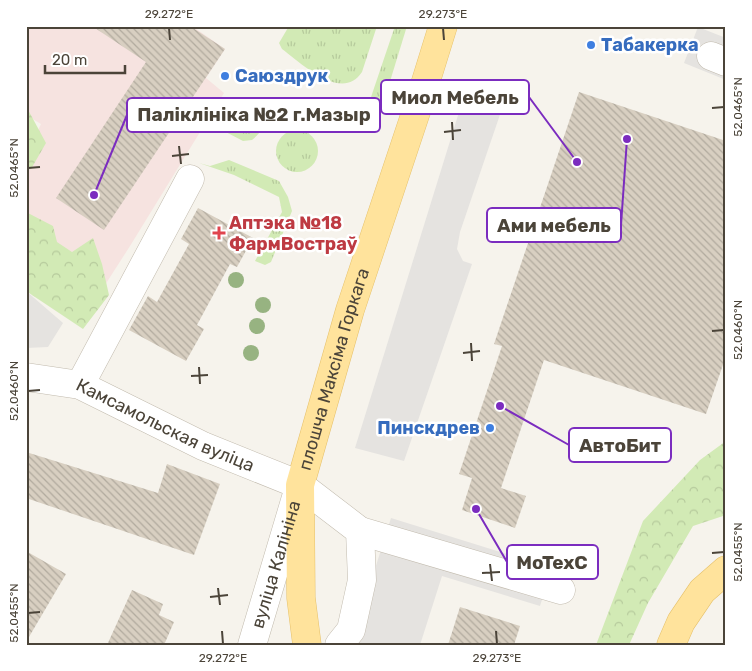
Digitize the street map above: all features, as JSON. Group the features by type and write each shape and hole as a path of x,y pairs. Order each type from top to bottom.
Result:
{"main road":[{"name":"плошча Максіма Горкага","path":"307,645 301,598 300,485 350,310 444,26"},
{"path":"671,645 681,622 702,591 726,570"}],"street":[{"path":"80,385 190,179"},
{"name":"Камсамольская вуліца","path":"26,377 80,385 203,446 300,485 360,531"},
{"name":"вуліца Калініна","path":"252,645 300,485"},
{"path":"339,645 351,630 362,580 360,531 561,590"}],"shaded area":[{"path":"26,26 192,26 225,49 206,78 224,93 87,313 26,225 26,165 28,151 41,124 26,115"},
{"path":"698,27 726,38 726,80 684,63"},
{"path":"468,83 507,94 460,232 457,249 463,261 472,264 404,461 355,448"},
{"path":"26,291 63,323 48,347 26,348"},
{"path":"391,518 552,568 540,606 442,576 420,645 351,645"}],"green space":[{"path":"289,26 377,26 362,72 354,80 344,83 333,82 310,71 282,49 279,43"},
{"path":"397,26 407,26 380,114 369,103 394,29"},
{"path":"238,98 260,110 266,119 265,125 252,140 243,141 220,129"},
{"path":"26,106 46,143 31,169 26,170"},
{"path":"301,130 309,133 315,139 318,151 315,163 309,169 293,172 285,169 279,163 276,147 279,139 285,133"},
{"path":"229,160 279,181 288,197 292,211 271,262 265,265 255,261 282,212 279,197 234,175 199,163 210,166"},
{"path":"26,212 53,226 57,242 72,252 93,238 102,264 109,295 83,329 26,291"},
{"path":"726,441 726,515 693,526 648,603 629,645 596,645 643,521 700,460"}],"building":[{"path":"92,26 190,26 225,49 104,230 56,198 146,62"},
{"path":"579,92 726,141 726,356 706,414 544,360 501,488 526,496 515,528 462,510 472,478 459,474 502,346 494,344"},
{"path":"198,208 253,238 237,267 230,264 197,325 204,329 186,361 129,330 148,296 157,302 189,244 181,239"},
{"path":"26,452 158,493 167,464 220,484 194,555 26,498"},
{"path":"26,551 66,574 26,642"},
{"path":"132,590 163,604 159,615 174,622 164,645 107,645"},
{"path":"460,607 520,626 514,645 448,645"}],"place":[{"name":"Табакерка","path":"591,45"},
{"name":"Саюздрук","path":"225,76"},
{"name":"Ами мебель","path":"627,139"},
{"name":"Миол Мебель","path":"577,162"},
{"name":"Паліклініка №2 г.Мазыр","path":"94,195"},
{"name":"Аптэка №18 ФармВостраў","path":"219,233"},
{"name":"АвтоБит","path":"500,406"},
{"name":"Пинскдрев","path":"490,428"},
{"name":"MoTexC","path":"476,509"}]}
